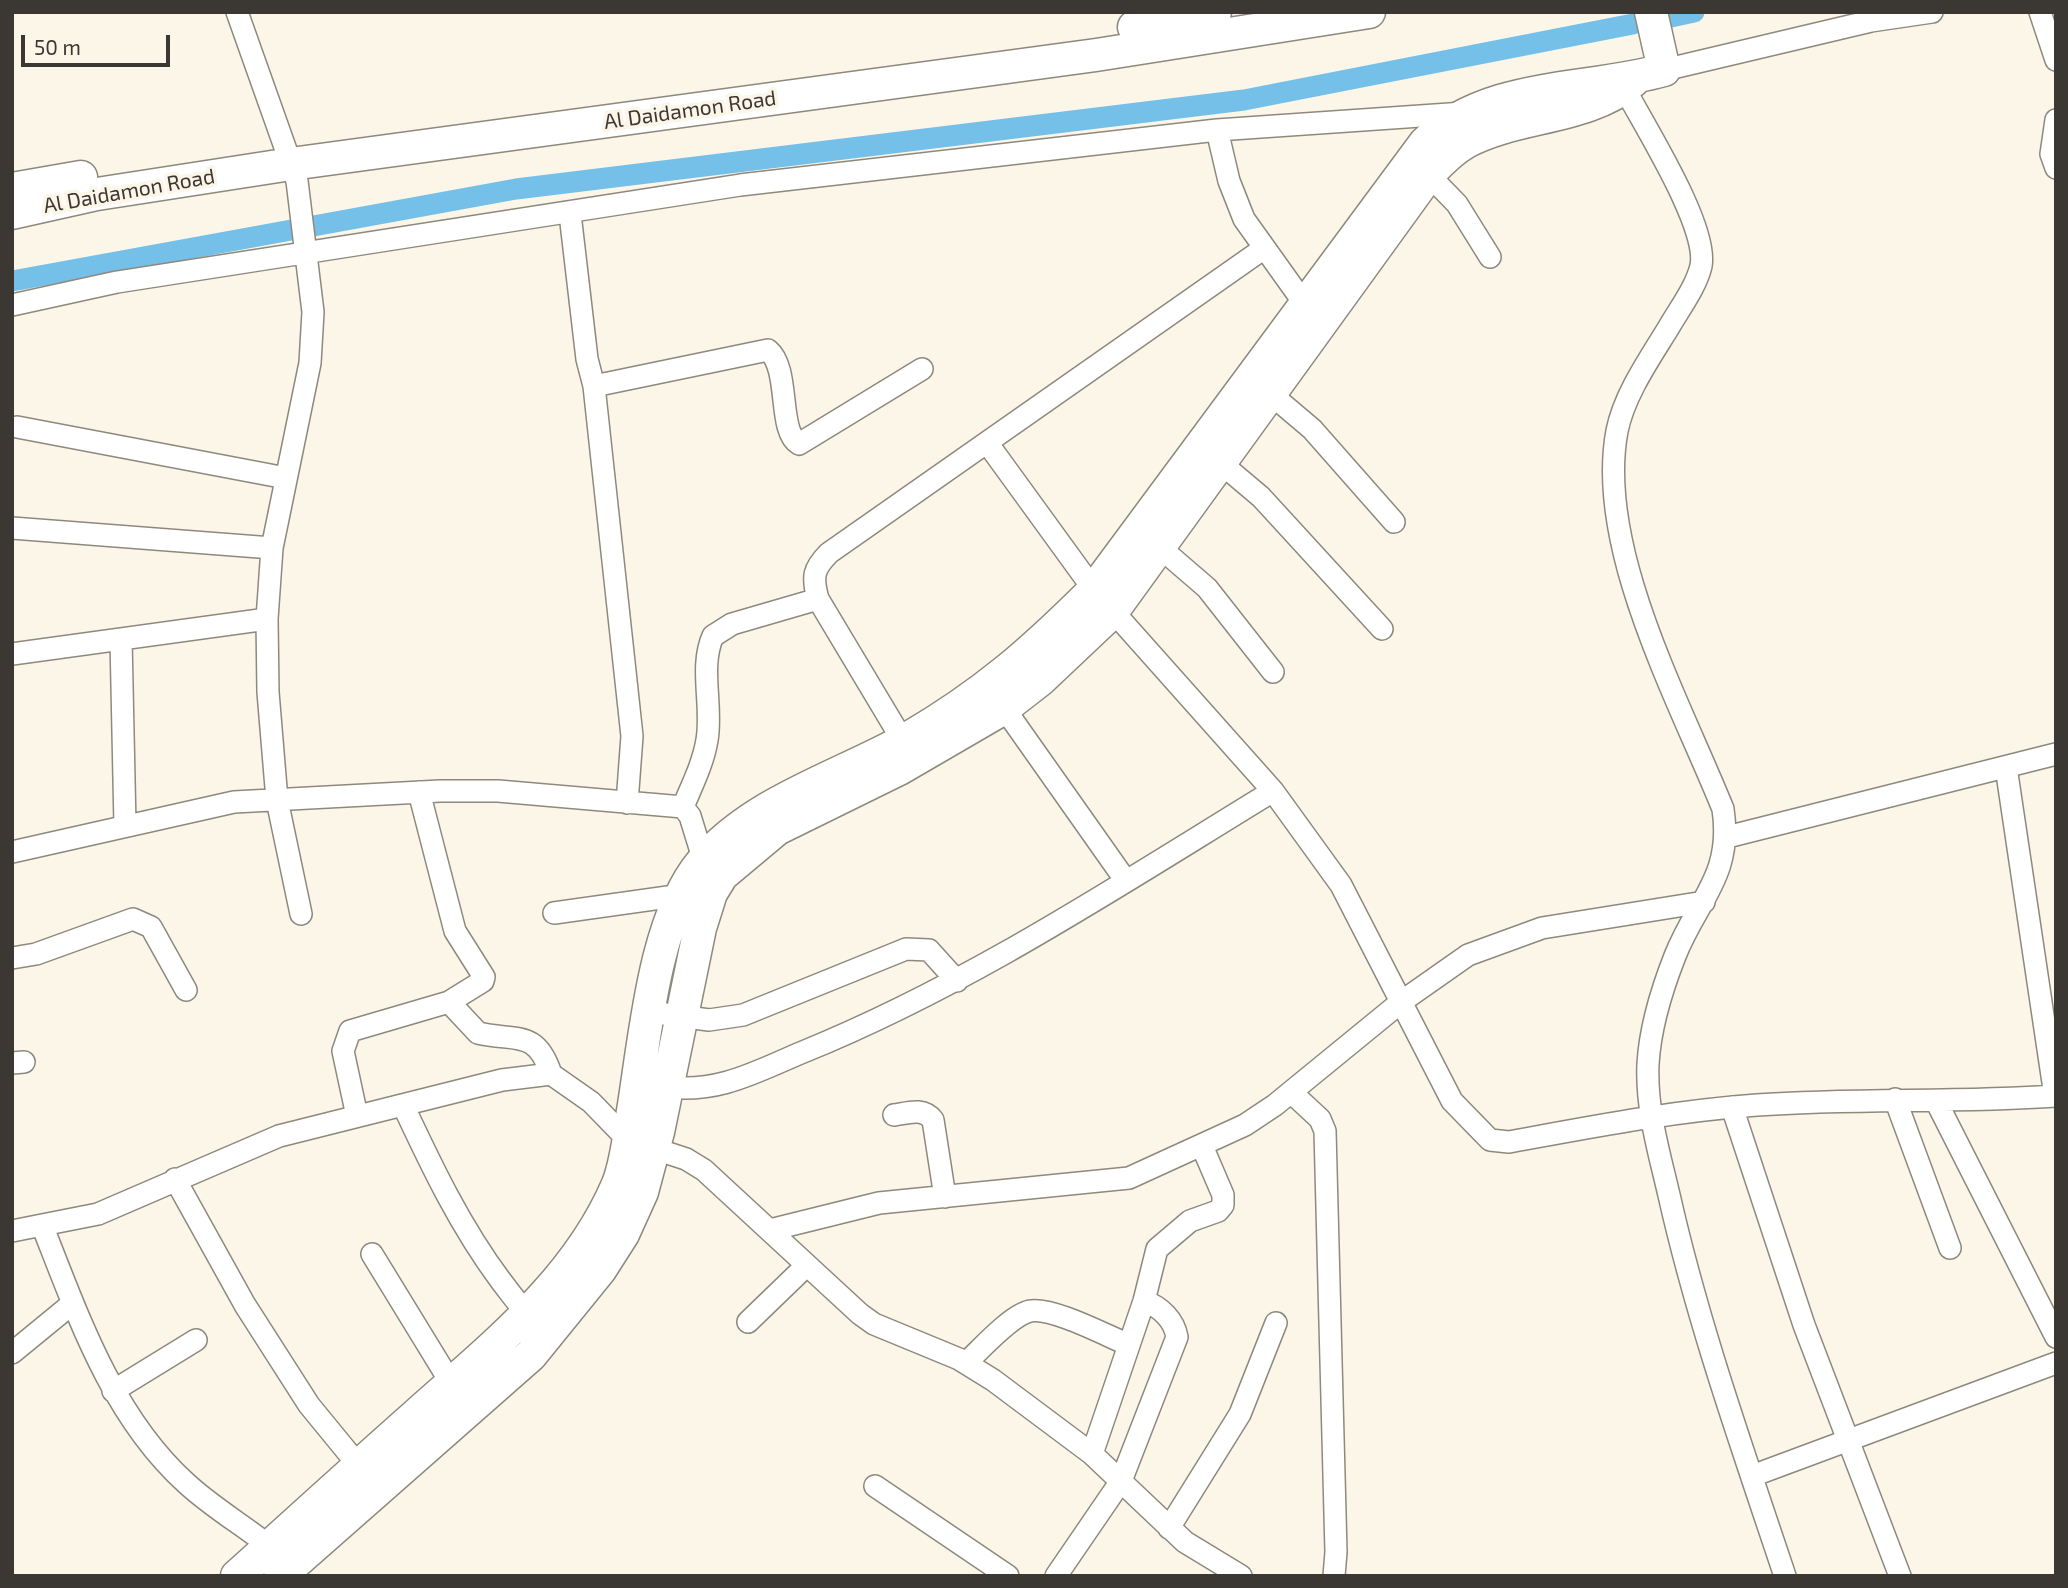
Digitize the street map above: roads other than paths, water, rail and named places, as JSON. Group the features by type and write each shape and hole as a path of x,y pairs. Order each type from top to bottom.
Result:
{"street":[{"path":"237,12 291,164 306,245 312,345 272,548 267,619 268,692 277,800 301,914"},
{"name":"Al Daidamon Road","path":"1093,44 1172,16 1215,12"},
{"name":"Al Daidamon Road","path":"12,213 97,194 1093,44 1369,12"},
{"path":"1651,12 1636,78 1701,249 1701,264 1690,291 1646,365 1617,430 1618,522 1628,573 1644,621 1723,809 1727,838 1724,856 1704,902 1674,957 1651,1038 1648,1067 1651,1116 1703,1326 1785,1576"},
{"path":"12,305 306,245 570,214 740,186 1217,130 1466,113 1576,84 1636,78 1871,21 1932,12"},
{"path":"2040,12 2056,60"},
{"path":"1260,385 1304,303 1420,166 1467,142 1545,116 1599,103 1636,78"},
{"path":"554,913 701,888 777,830 899,769 1004,708 1040,680 1103,601 1420,166 1437,132 1466,113"},
{"path":"2056,120 2051,154 2056,168"},
{"path":"1217,130 1236,201 1264,249 1304,303"},
{"name":"Al Daidamon Road","path":"12,190 291,164"},
{"path":"1420,166 1457,204 1490,257"},
{"path":"570,214 587,359 594,386 632,736 627,803"},
{"path":"903,741 818,599 812,578 816,566 830,553 1264,249"},
{"path":"594,386 768,349 778,365 792,435 799,444 922,369"},
{"path":"1260,385 1312,429 1394,522"},
{"path":"17,427 286,478"},
{"path":"988,444 1103,601 1273,791 1341,885 1452,1101 1490,1140 1509,1142 1651,1116 1732,1107 1895,1099 1936,1101 2055,1096 2006,767"},
{"path":"1210,454 1275,512 1382,629"},
{"path":"12,528 272,548"},
{"path":"1149,538 1216,598 1273,671"},
{"path":"682,807 701,766 707,739 707,682 713,636 732,624 818,599"},
{"path":"640,1145 650,1013 664,946 734,833 770,808 903,741 964,705 1037,647 1103,601"},
{"path":"12,654 267,619"},
{"path":"121,639 125,826"},
{"path":"1004,708 1126,881"},
{"path":"1727,838 2056,754"},
{"path":"667,1087 707,1089 731,1082 857,1030 957,981 1273,791"},
{"path":"357,1116 343,1051 350,1031 449,1002 483,981 484,977 456,931 419,792"},
{"path":"12,852 215,805 419,792 522,792 682,807 690,816 701,888 682,1017 667,1087 598,1226 564,1275 537,1323 531,1355 286,1565 237,1576"},
{"path":"770,1230 869,1205 1111,1182 1146,1172 1245,1125 1292,1093 1401,1002 1468,955 1542,928 1704,902"},
{"path":"12,958 36,954 133,919 151,927 186,990"},
{"path":"650,1013 709,1020 743,1016 906,949 929,950 957,981"},
{"path":"449,1002 478,1033 520,1037 536,1046 546,1058 551,1074"},
{"path":"12,1231 99,1214 279,1136 526,1074 551,1074 591,1102 640,1145 686,1158 704,1170 868,1320 966,1363 1027,1404 1091,1454 1185,1542 1241,1576"},
{"path":"1292,1093 1320,1119 1325,1131 1336,1538 1334,1576"},
{"path":"1895,1099 1950,1248"},
{"path":"1936,1101 2056,1337"},
{"path":"403,1105 456,1214 476,1247 537,1323"},
{"path":"1732,1107 1804,1325 1900,1576"},
{"path":"894,1115 919,1111 929,1114 933,1120 945,1197"},
{"path":"1091,1454 1144,1301 1157,1249 1190,1221 1218,1211 1223,1205 1223,1195 1202,1146"},
{"path":"175,1179 245,1305 309,1405 359,1466"},
{"path":"42,1225 73,1303 113,1391 142,1434 186,1483 286,1565"},
{"path":"372,1254 452,1383"},
{"path":"748,1322 807,1265"},
{"path":"1056,1576 1121,1481 1177,1337 1170,1319 1154,1305 1144,1301"},
{"path":"12,1353 73,1303"},
{"path":"966,1363 988,1342 1030,1311 1051,1313 1129,1345"},
{"path":"286,1565 359,1466 452,1383 537,1323"},
{"path":"1169,1528 1240,1414 1276,1323"},
{"path":"113,1391 196,1340"},
{"path":"1752,1476 2056,1363"},
{"path":"876,1486 1008,1576"}],"waterway":[{"path":"1671,17 1694,12"},
{"path":"12,281 516,189 1244,100 1633,24"}]}
